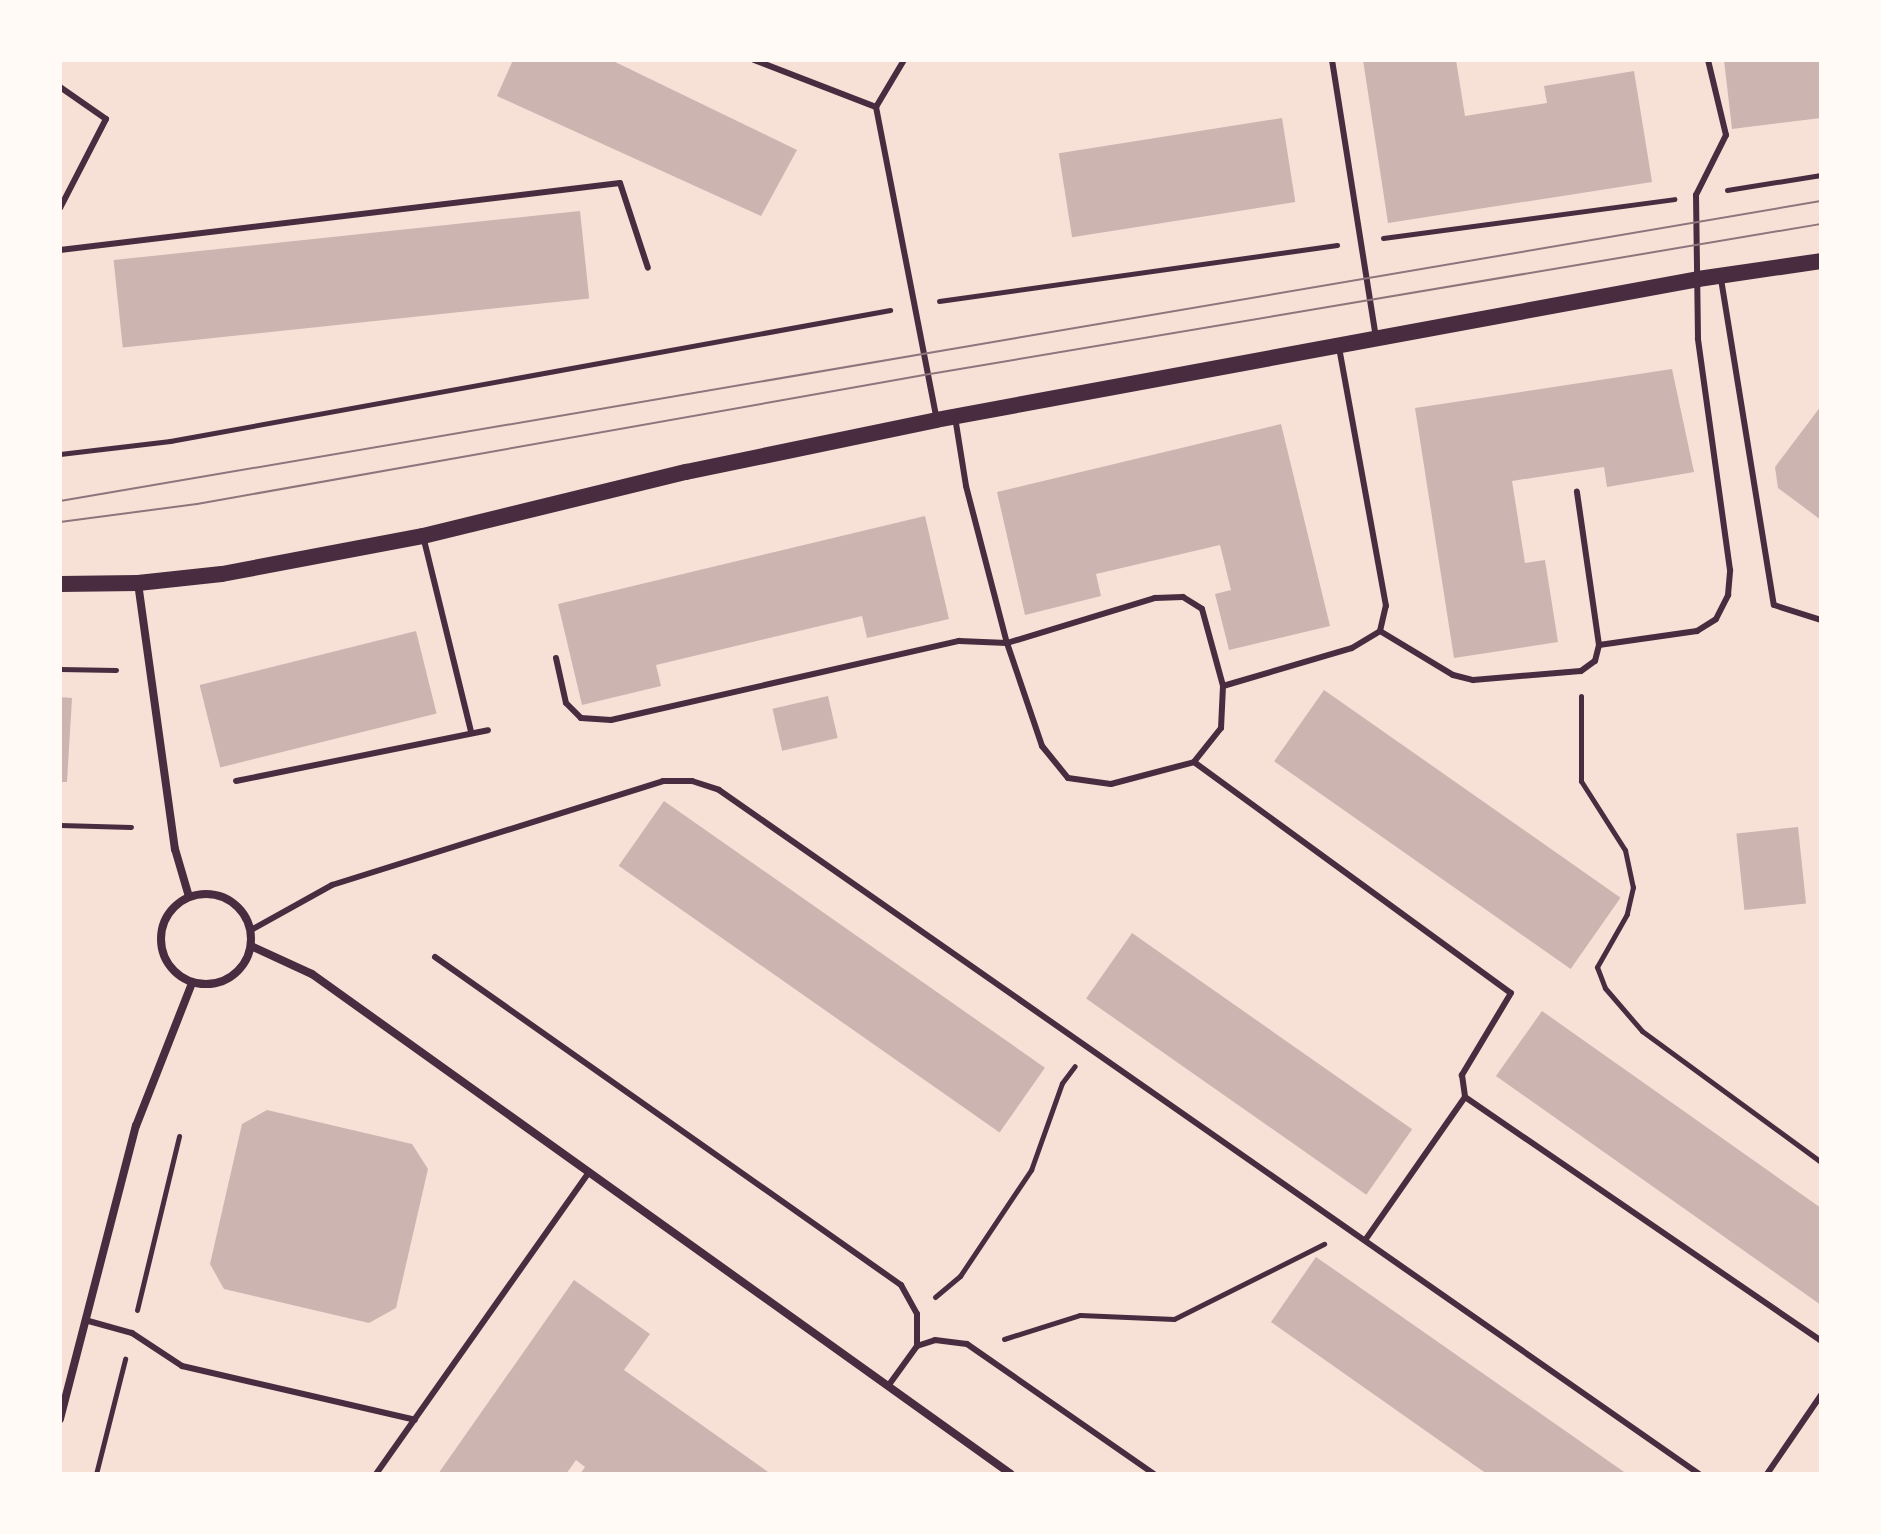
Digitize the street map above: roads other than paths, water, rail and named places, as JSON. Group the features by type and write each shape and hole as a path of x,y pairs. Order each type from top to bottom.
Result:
{"main road":[{"path":"60,584 138,583 222,574 423,536 686,472 936,420 1720,275 1821,261"}],"street":[{"path":"138,583 175,849 189,897"},
{"path":"220,896 235,903 251,930 251,946 237,973 208,985 192,983 178,975 161,948 166,918 189,897 220,896"},
{"path":"251,946 312,974 1011,1474"},
{"path":"60,1419 136,1126 192,983"}],"lane":[{"path":"754,60 876,107"},
{"path":"904,60 876,107 936,420"},
{"path":"1332,60 1376,338"},
{"path":"1599,645 1697,631 1716,619 1728,595 1730,570 1698,338 1696,195 1726,135 1708,60"},
{"path":"60,87 106,119 60,208"},
{"path":"60,250 620,183 648,268"},
{"path":"1720,275 1774,605 1821,620"},
{"path":"1223,686 1352,648 1380,631 1386,606 1339,345"},
{"path":"556,658 566,703 581,718 611,720 959,641 1007,643 1155,598 1183,597 1202,609 1223,686 1221,728 1194,762 1111,784 1068,778 1042,746 1007,643 966,486 955,417"},
{"path":"1380,631 1453,675 1473,680 1581,671 1595,661 1599,645 1577,492"},
{"path":"423,536 471,731"},
{"path":"236,781 488,730"},
{"path":"1194,762 1507,985 1508,1006 1462,1075 1465,1097 1366,1239"},
{"path":"251,930 332,885 663,781 692,781 719,790 1699,1474"},
{"path":"435,957 901,1285 917,1314 917,1346"},
{"path":"1465,1097 1821,1341"},
{"path":"376,1474 589,1172"},
{"path":"85,1320 132,1333 182,1366 415,1420"},
{"path":"888,1386 917,1346 935,1340 976,1350 1154,1474"},
{"path":"1767,1474 1821,1395"}],"tram line":[{"path":"60,501 1821,201"},
{"path":"60,522 197,504 930,374 1821,224"}]}
